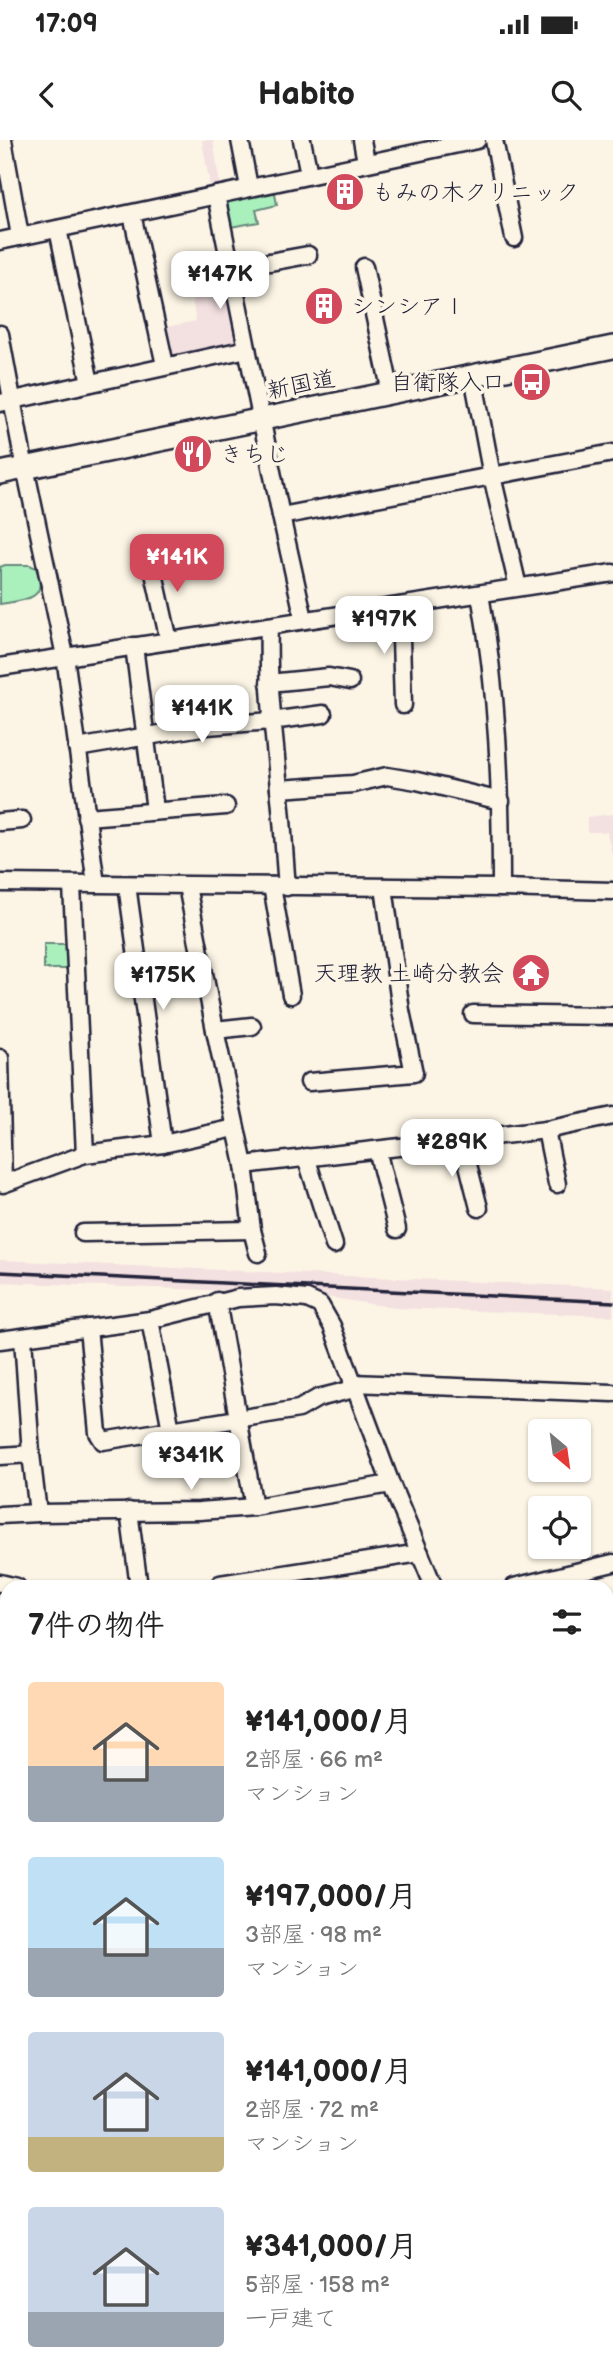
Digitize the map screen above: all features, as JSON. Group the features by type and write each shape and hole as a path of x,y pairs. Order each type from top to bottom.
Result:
{"main road":[{"name":"新国道","path":"0,473 613,347"}],"street":[{"path":"3,140 20,236"},
{"path":"240,140 250,187"},
{"path":"302,140 309,174"},
{"path":"362,140 366,162"},
{"path":"0,241 366,162 424,146 477,140"},
{"path":"494,140 514,238"},
{"path":"216,195 304,619"},
{"path":"132,214 165,365"},
{"path":"58,229 90,383"},
{"path":"231,269 308,255"},
{"path":"364,267 391,393"},
{"path":"0,334 7,401 25,467 65,656 96,884"},
{"path":"7,401 247,349"},
{"path":"473,376 492,476 518,587"},
{"path":"281,516 613,453"},
{"path":"150,555 169,641"},
{"path":"0,667 613,573"},
{"path":"480,594 490,646 500,767 501,888"},
{"path":"400,606 403,705"},
{"path":"269,626 271,721 279,789 279,886 291,995"},
{"path":"134,646 155,810"},
{"path":"269,683 329,677 349,681"},
{"path":"77,748 207,726 323,714"},
{"path":"279,789 353,784 387,776 417,780 501,802"},
{"path":"86,817 226,806"},
{"path":"0,822 22,820"},
{"path":"0,883 613,891"},
{"path":"127,885 163,1144"},
{"path":"72,886 85,1154"},
{"path":"187,886 244,1165 252,1230 258,1253"},
{"path":"309,1082 414,1073 395,976 384,887"},
{"path":"473,1014 613,1016"},
{"path":"215,1030 252,1026"},
{"path":"0,1058 3,1184 85,1154 163,1144 235,1128"},
{"path":"244,1165 545,1130 613,1116"},
{"path":"545,1130 557,1184"},
{"path":"462,1141 479,1208"},
{"path":"377,1150 397,1229"},
{"path":"306,1157 334,1245"},
{"path":"83,1233 252,1230"},
{"path":"0,1340 150,1320 217,1301 276,1296 307,1298 320,1305 332,1326 391,1485 431,1580"},
{"path":"217,1301 254,1507"},
{"path":"150,1320 171,1430"},
{"path":"88,1328 98,1433 103,1441 299,1409 318,1398 353,1386 613,1393"},
{"path":"23,1338 38,1513"},
{"path":"0,1456 31,1454"},
{"path":"0,1515 199,1511 254,1507 391,1485"},
{"path":"129,1511 138,1580"},
{"path":"282,1580 420,1553"},
{"path":"543,1580 613,1563"}],"shaded area":[{"path":"202,140 213,140 220,185 210,186"},
{"path":"229,286 240,346 171,359 161,328 196,321 191,294"},
{"path":"613,814 613,858 607,832 587,832 587,817"},
{"path":"0,1260 613,1288 613,1316 397,1308 307,1294 0,1282"}],"green space":[{"path":"274,187 277,205 256,210 259,222 230,227 224,198"},
{"path":"30,565 36,568 40,587 37,593 25,600 0,604 0,567"},
{"path":"44,944 70,944 70,969 44,969"}],"railway":[{"path":"0,1272 613,1302"}],"place":[{"name":"もみの木クリニック","path":"345,192"},
{"name":"シンシアⅠ","path":"324,306"},
{"name":"自衛隊入口","path":"532,382"},
{"name":"きちじ","path":"193,454"},
{"name":"天理教 土崎分教会","path":"531,973"}]}
